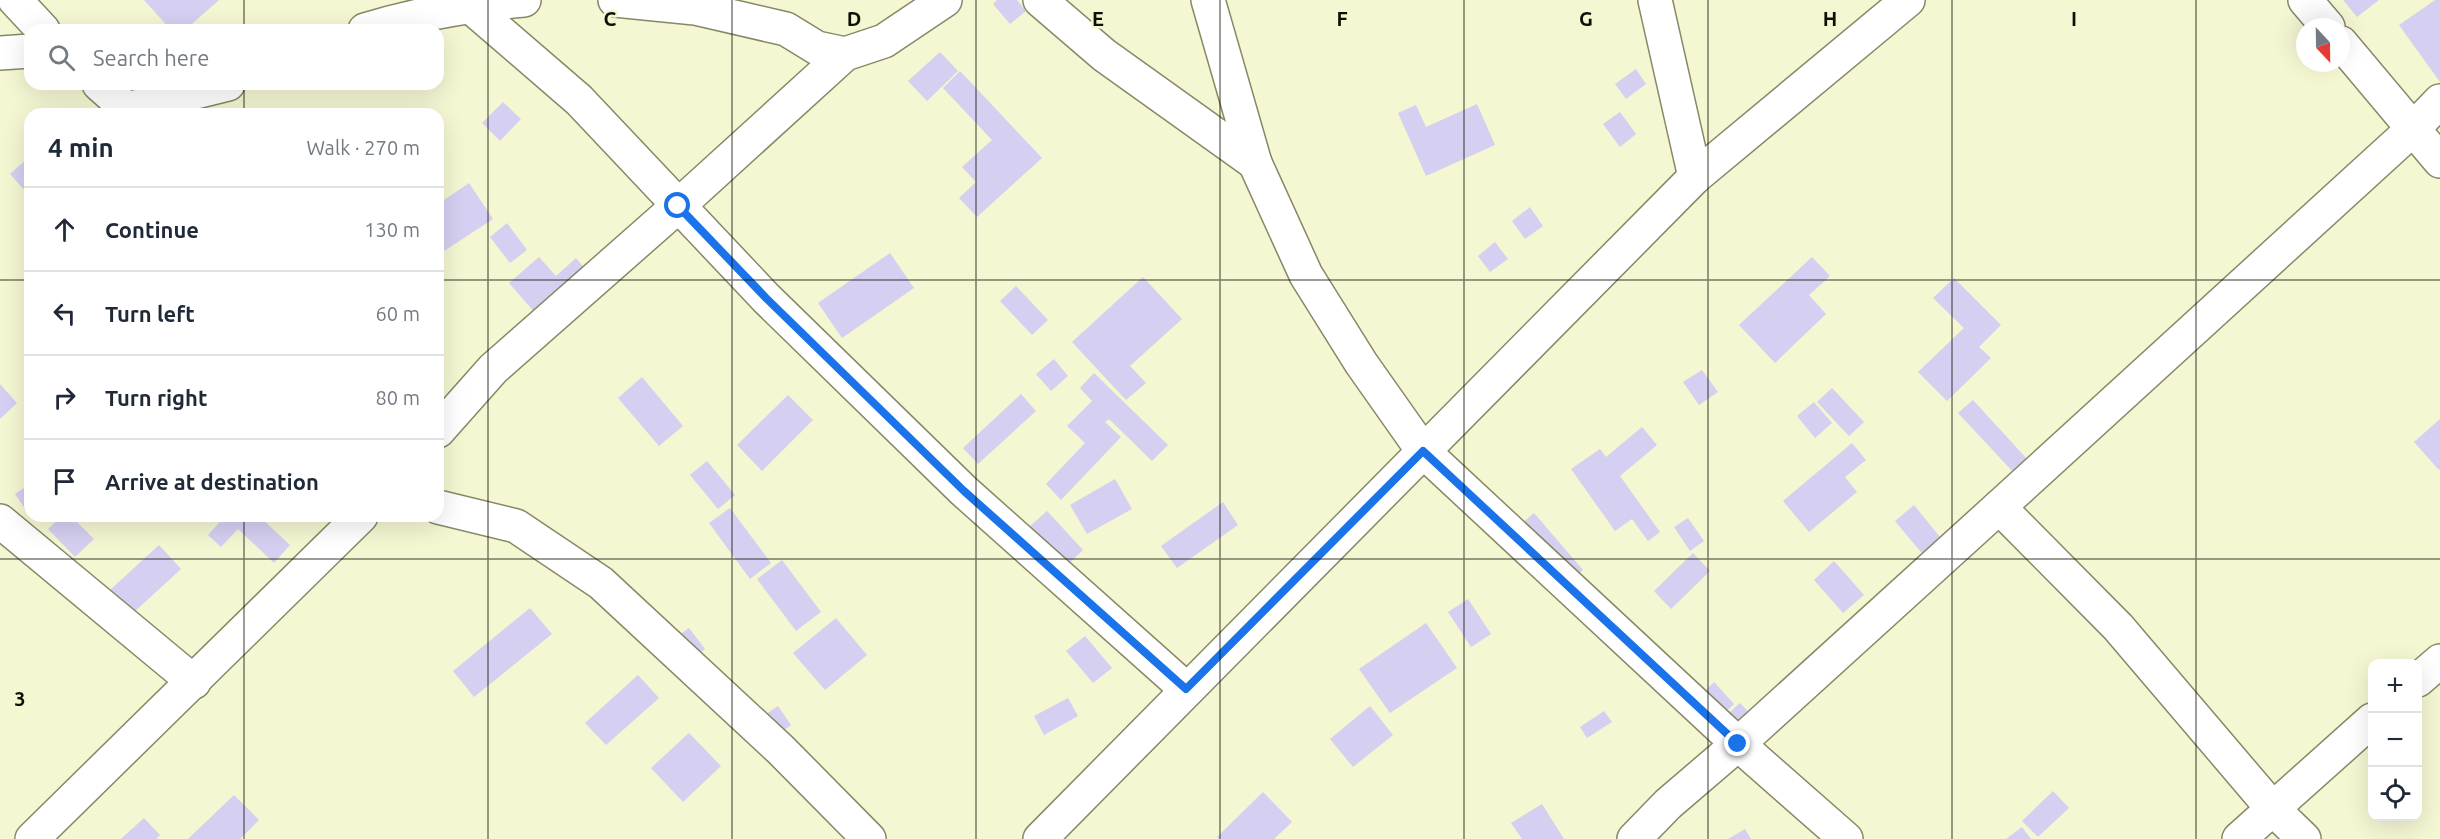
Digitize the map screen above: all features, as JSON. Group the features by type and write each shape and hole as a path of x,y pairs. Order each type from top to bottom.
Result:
{"street":[{"path":"15,0 37,24"},
{"path":"385,24 466,3 524,0"},
{"path":"615,0 695,8 786,29 817,48 845,54"},
{"path":"444,424 493,369 678,206 845,54 884,41 945,0"},
{"path":"1040,0 1104,56 1255,164"},
{"path":"1208,0 1255,164 1305,275 1360,363 1423,451 1738,744 1845,839"},
{"path":"1655,0 1695,177"},
{"path":"1040,839 1695,177 1908,0"},
{"path":"2305,0 2320,18"},
{"path":"466,3 579,100 766,298 964,491 1186,689"},
{"path":"0,53 24,51"},
{"path":"2350,54 2440,161"},
{"path":"105,90 124,108"},
{"path":"142,108 207,90"},
{"path":"1634,839 1668,804 1738,744 1999,507 2413,129 2440,101"},
{"path":"1999,507 2118,627 2273,810 2304,839"},
{"path":"444,508 516,526 601,583 781,750 868,839"},
{"path":"0,521 194,682"},
{"path":"32,839 355,522"},
{"path":"2422,677 2440,661"},
{"path":"2239,839 2368,724"}],"building":[{"path":"144,0 219,0 192,24 166,24"},
{"path":"997,0 1017,0 1026,11 1010,24 993,4"},
{"path":"2343,0 2379,0 2357,17"},
{"path":"2435,0 2440,0 2440,82 2399,25"},
{"path":"940,52 958,71 927,101 908,81"},
{"path":"1636,69 1646,84 1626,99 1615,84"},
{"path":"960,71 1042,158 977,217 959,198 976,182 962,167 992,140 943,88"},
{"path":"503,102 521,119 500,141 482,123"},
{"path":"1477,104 1495,145 1426,176 1398,113 1416,105 1426,127"},
{"path":"1620,112 1636,134 1620,147 1603,124"},
{"path":"24,161 24,190 10,174"},
{"path":"469,183 493,219 444,251 444,200"},
{"path":"1530,207 1543,226 1525,239 1512,221"},
{"path":"507,223 527,250 510,263 490,237"},
{"path":"1495,242 1508,259 1490,272 1478,256"},
{"path":"890,253 914,288 842,338 818,303"},
{"path":"539,257 556,276 576,258 593,278 543,322 509,283"},
{"path":"1812,257 1830,276 1809,295 1826,314 1775,363 1739,325"},
{"path":"1143,277 1182,319 1130,366 1146,383 1126,400 1072,342"},
{"path":"1954,278 2001,325 1979,347 1991,358 1947,401 1918,372 1964,328 1933,298"},
{"path":"1016,286 1048,320 1032,335 1000,301"},
{"path":"1054,359 1068,376 1051,391 1036,374"},
{"path":"1702,370 1718,392 1699,405 1683,382"},
{"path":"1094,373 1168,445 1152,461 1109,419 1105,422 1121,437 1061,500 1046,484 1085,443 1067,426 1092,401 1080,388"},
{"path":"642,377 683,426 659,446 618,398"},
{"path":"0,384 17,403 0,419"},
{"path":"1832,388 1864,422 1849,436 1817,402"},
{"path":"1021,394 1036,411 978,464 963,448"},
{"path":"788,395 813,420 762,471 737,445"},
{"path":"1973,400 2027,459 2041,445 2058,462 2029,489 1958,413"},
{"path":"1814,402 1832,423 1815,438 1797,416"},
{"path":"2440,419 2440,469 2439,470 2414,442"},
{"path":"1642,427 1657,445 1620,476 1660,532 1648,541 1632,519 1615,531 1571,469 1600,449 1606,457"},
{"path":"1852,443 1866,460 1845,477 1857,492 1809,532 1783,501"},
{"path":"707,461 735,495 718,509 690,475"},
{"path":"1115,479 1132,509 1087,534 1070,505"},
{"path":"24,488 24,507 15,494"},
{"path":"1223,502 1238,525 1177,568 1161,546"},
{"path":"1914,505 1944,542 1925,557 1895,521"},
{"path":"730,508 771,563 750,579 709,523"},
{"path":"1047,511 1083,550 1064,568 1028,528"},
{"path":"1534,513 1583,570 1562,588 1513,531"},
{"path":"1688,518 1704,541 1690,551 1674,527"},
{"path":"56,522 77,522 94,539 75,557 48,529"},
{"path":"220,522 265,522 290,545 274,563 238,529 221,547 208,535"},
{"path":"159,545 181,569 132,614 110,590"},
{"path":"1693,553 1710,571 1671,609 1654,591"},
{"path":"782,560 821,612 796,631 757,579"},
{"path":"1834,561 1864,595 1843,613 1814,580"},
{"path":"1468,599 1491,634 1471,647 1448,612"},
{"path":"530,608 552,634 474,697 453,671"},
{"path":"836,618 867,655 825,690 793,653"},
{"path":"1426,623 1457,668 1390,713 1359,669"},
{"path":"689,628 705,649 688,661 672,640"},
{"path":"1085,636 1112,668 1093,683 1066,651"},
{"path":"638,675 659,698 606,745 585,723"},
{"path":"1714,682 1734,704 1719,718 1699,697"},
{"path":"1068,698 1078,716 1044,735 1034,716"},
{"path":"1740,703 1770,735 1721,720"},
{"path":"778,706 791,725 771,740 757,720"},
{"path":"1370,706 1393,735 1353,767 1330,739"},
{"path":"1604,711 1612,722 1587,738 1580,727"},
{"path":"689,733 721,766 683,802 651,768"},
{"path":"2053,791 2069,808 2038,837 2022,821"},
{"path":"1263,792 1292,822 1274,839 1219,839 1217,837"},
{"path":"234,795 259,820 240,839 188,839"},
{"path":"1542,804 1564,839 1522,839 1511,823"},
{"path":"144,818 160,835 156,839 121,839"},
{"path":"2022,827 2031,839 2006,839"},
{"path":"1745,829 1751,839 1728,839"}],"route":[{"path":"678,206 766,298 964,491 1186,689 1423,451 1738,744"}]}
